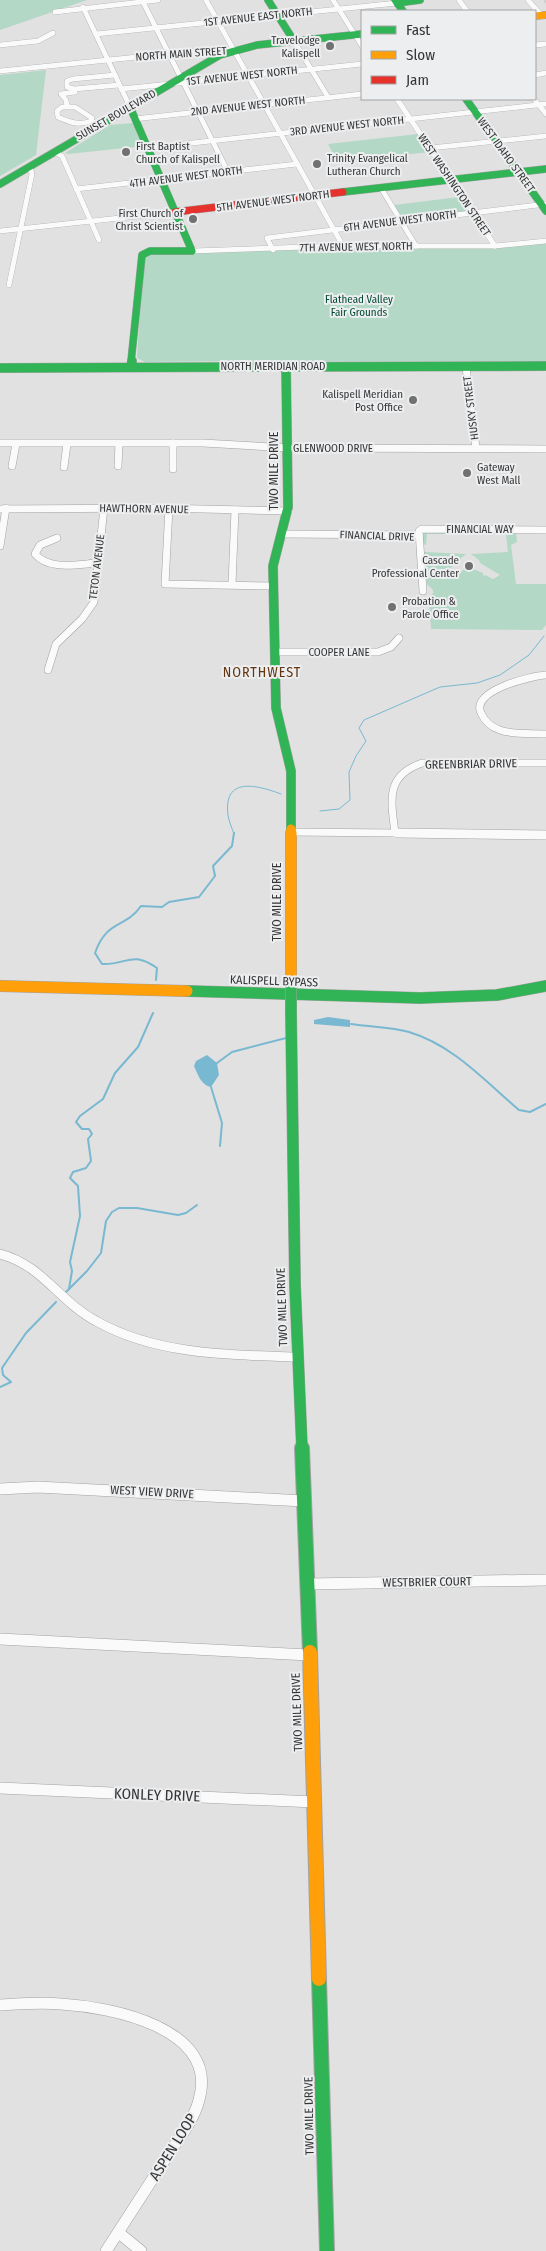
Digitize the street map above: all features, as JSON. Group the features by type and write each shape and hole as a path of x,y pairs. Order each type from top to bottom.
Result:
{"main road":[{"path":"268,0 294,41"},
{"name":"1ST AVENUE EAST NORTH","path":"398,5 420,0"},
{"name":"NORTH MAIN STREET","path":"234,50 359,34"},
{"name":"SUNSET BOULEVARD","path":"0,184 54,152 96,123 130,107 170,84 182,80 214,58 234,50"},
{"name":"WEST IDAHO STREET","path":"467,100 518,172 545,206"},
{"path":"130,107 192,251"},
{"name":"5TH AVENUE WEST NORTH","path":"175,212 546,169"},
{"name":"7TH AVENUE WEST NORTH","path":"131,366 141,257 146,252 192,251"},
{"name":"NORTH MERIDIAN ROAD","path":"0,368 131,366 546,366"},
{"name":"TWO MILE DRIVE","path":"286,366 288,510 274,555 274,652 276,708 291,771 291,983 297,1357 308,1584 327,2251"},
{"name":"KALISPELL BYPASS","path":"0,986 430,998 497,995 546,986"},
{"name":"KALISPELL BYPASS","path":"0,996 438,1006 498,1003 546,995"}],"street":[{"path":"55,12 83,7 158,0"},
{"path":"206,0 343,246"},
{"path":"333,0 359,34"},
{"path":"459,0 467,10"},
{"path":"528,0 541,16"},
{"path":"142,1 228,172"},
{"name":"1ST AVENUE EAST NORTH","path":"96,34 338,9 398,5"},
{"path":"83,7 130,107"},
{"path":"0,45 38,41 53,33"},
{"path":"294,41 328,97"},
{"name":"NORTH MAIN STREET","path":"0,71 216,49 234,50"},
{"name":"1ST AVENUE WEST NORTH","path":"182,80 248,76 361,64"},
{"path":"82,88 70,89 67,82 75,79 114,75"},
{"name":"1ST AVENUE WEST NORTH","path":"67,106 66,100 61,94 81,92 82,88 170,84"},
{"name":"2ND AVENUE WEST NORTH","path":"134,119 361,94"},
{"name":"WEST WASHINGTON STREET","path":"399,100 495,246"},
{"path":"535,100 546,114"},
{"name":"3RD AVENUE WEST NORTH","path":"148,148 546,104"},
{"path":"67,106 79,108 96,123 79,124 58,117 58,109 67,106"},
{"path":"430,148 546,136"},
{"path":"54,152 62,156 99,240"},
{"name":"4TH AVENUE WEST NORTH","path":"76,189 297,164"},
{"path":"9,285 32,174 31,170 26,168"},
{"path":"381,188 416,246"},
{"name":"6TH AVENUE WEST NORTH","path":"273,250 267,238 401,221 545,206"},
{"name":"5TH AVENUE WEST NORTH","path":"0,232 175,212"},
{"name":"7TH AVENUE WEST NORTH","path":"192,251 273,250 343,246 495,246 546,241"},
{"name":"HUSKY STREET","path":"466,367 476,448"},
{"name":"GLENWOOD DRIVE","path":"0,443 173,443 288,448 546,449"},
{"path":"173,443 173,469"},
{"path":"12,466 16,444"},
{"path":"64,467 67,444"},
{"path":"118,466 119,444"},
{"path":"0,546 4,516 3,508"},
{"name":"HAWTHORN AVENUE","path":"3,508 288,510"},
{"name":"TETON AVENUE","path":"48,670 56,644 82,620 94,602 104,508"},
{"path":"169,508 165,584 273,586"},
{"path":"232,584 235,510"},
{"name":"FINANCIAL WAY","path":"419,535 419,531 422,529 546,530"},
{"name":"FINANCIAL DRIVE","path":"282,534 419,535 423,591"},
{"path":"56,538 36,549 39,559 56,564 98,564"},
{"name":"COOPER LANE","path":"274,652 378,652 391,647 399,638"},
{"path":"546,675 534,676 486,694 479,703 479,710 485,722 501,731 546,734"},
{"name":"GREENBRIAR DRIVE","path":"395,833 393,786 398,775 410,767 434,762 546,763"},
{"path":"291,832 546,835"},
{"path":"0,1254 23,1261 76,1308 96,1322 118,1331 184,1349 297,1357"},
{"name":"WEST VIEW DRIVE","path":"0,1489 57,1488 304,1502"},
{"name":"WESTBRIER COURT","path":"308,1584 546,1580"},
{"path":"0,1639 309,1655"},
{"name":"KONLEY DRIVE","path":"0,1788 314,1802"},
{"name":"ASPEN LOOP","path":"0,2005 32,2003 107,2008 170,2033 192,2050 201,2069 203,2084 201,2099 195,2113 106,2251"},
{"path":"119,2233 141,2251"}],"green space":[{"path":"0,0 87,0 0,30"},
{"path":"46,70 36,155 0,176 0,75"},
{"path":"133,123 144,146 65,153 110,125"},
{"path":"418,134 430,152 345,161 335,157 328,144"},
{"path":"459,197 469,212 403,220 394,205"},
{"name":"Flathead Valley Fair Grounds","path":"546,243 546,363 145,362 137,358 143,257 148,252"},
{"path":"423,532 516,533 517,542 511,545 516,584 546,584 546,625 542,630 431,629 429,599 433,590 427,584 424,552 466,554 459,562 441,574 449,579 458,575 464,569 476,570 483,573 483,576 485,575 493,579 500,575 480,563 471,554 508,552 506,534 427,534 426,545 423,544"}],"water":[{"path":"328,1017 350,1020 350,1027 314,1024 314,1020"},
{"path":"207,1055 217,1063 219,1075 211,1087 202,1082 194,1066 196,1061"}],"waterway":[{"path":"320,811 339,809 350,800 349,772 356,756 366,741 359,728 364,720 440,687 477,683 500,675 529,655 544,636"},
{"path":"234,834 228,818 228,803 231,794 236,789 252,786 281,794"},
{"path":"156,980 157,968 141,960 135,959 102,964 95,953 100,942 111,929 129,918 141,906 162,907 169,902 199,897 215,876 213,866 232,846 234,834"},
{"path":"69,1289 72,1271 70,1262 80,1216 78,1186 70,1178 73,1172 86,1168 91,1161 88,1139 92,1134 89,1129 82,1129 76,1122 80,1116 103,1099 115,1073 138,1047 153,1013"},
{"path":"351,1024 402,1030 425,1038 468,1065 519,1110 530,1112 546,1104"},
{"path":"217,1063 232,1052 286,1038"},
{"path":"211,1087 222,1123 220,1146"},
{"path":"69,1289 101,1253 106,1221 112,1212 119,1208 137,1208 178,1215 186,1213 197,1205"},
{"path":"66,1292 69,1289"},
{"path":"0,1387 11,1382 3,1375 2,1368 26,1333 56,1302"}],"traffic: fast":[{"path":"268,0 294,41"},
{"path":"395,0 402,10"},
{"path":"397,3 420,0"},
{"path":"0,184 220,55 257,45 361,34"},
{"path":"467,100 546,211"},
{"path":"130,107 192,251 150,251 142,255 131,367"},
{"path":"343,192 546,169"},
{"path":"286,366 288,507 273,566 276,708 291,771 291,829"},
{"path":"0,368 546,366"},
{"path":"291,983 291,1013"},
{"path":"187,991 420,998 497,995 546,986"},
{"path":"291,1013 295,1285 310,1652"},
{"path":"319,1979 327,2251"}],"traffic: slow":[{"path":"536,16 546,15"},
{"path":"291,829 291,983"},
{"path":"0,986 187,991"},
{"path":"310,1652 319,1979"}],"traffic: jam":[{"path":"175,212 343,192"}],"place":[{"name":"Travelodge Kalispell","path":"330,46"},
{"name":"First Baptist Church of Kalispell","path":"126,152"},
{"name":"Trinity Evangelical Lutheran Church","path":"317,164"},
{"name":"First Church of Christ Scientist","path":"193,219"},
{"name":"Kalispell Meridian Post Office","path":"413,400"},
{"name":"Gateway West Mall","path":"467,473"},
{"name":"Cascade Professional Center","path":"469,566"},
{"name":"Probation & Parole Office","path":"392,607"}],"district":[{"name":"NORTHWEST","path":"262,672"}]}
